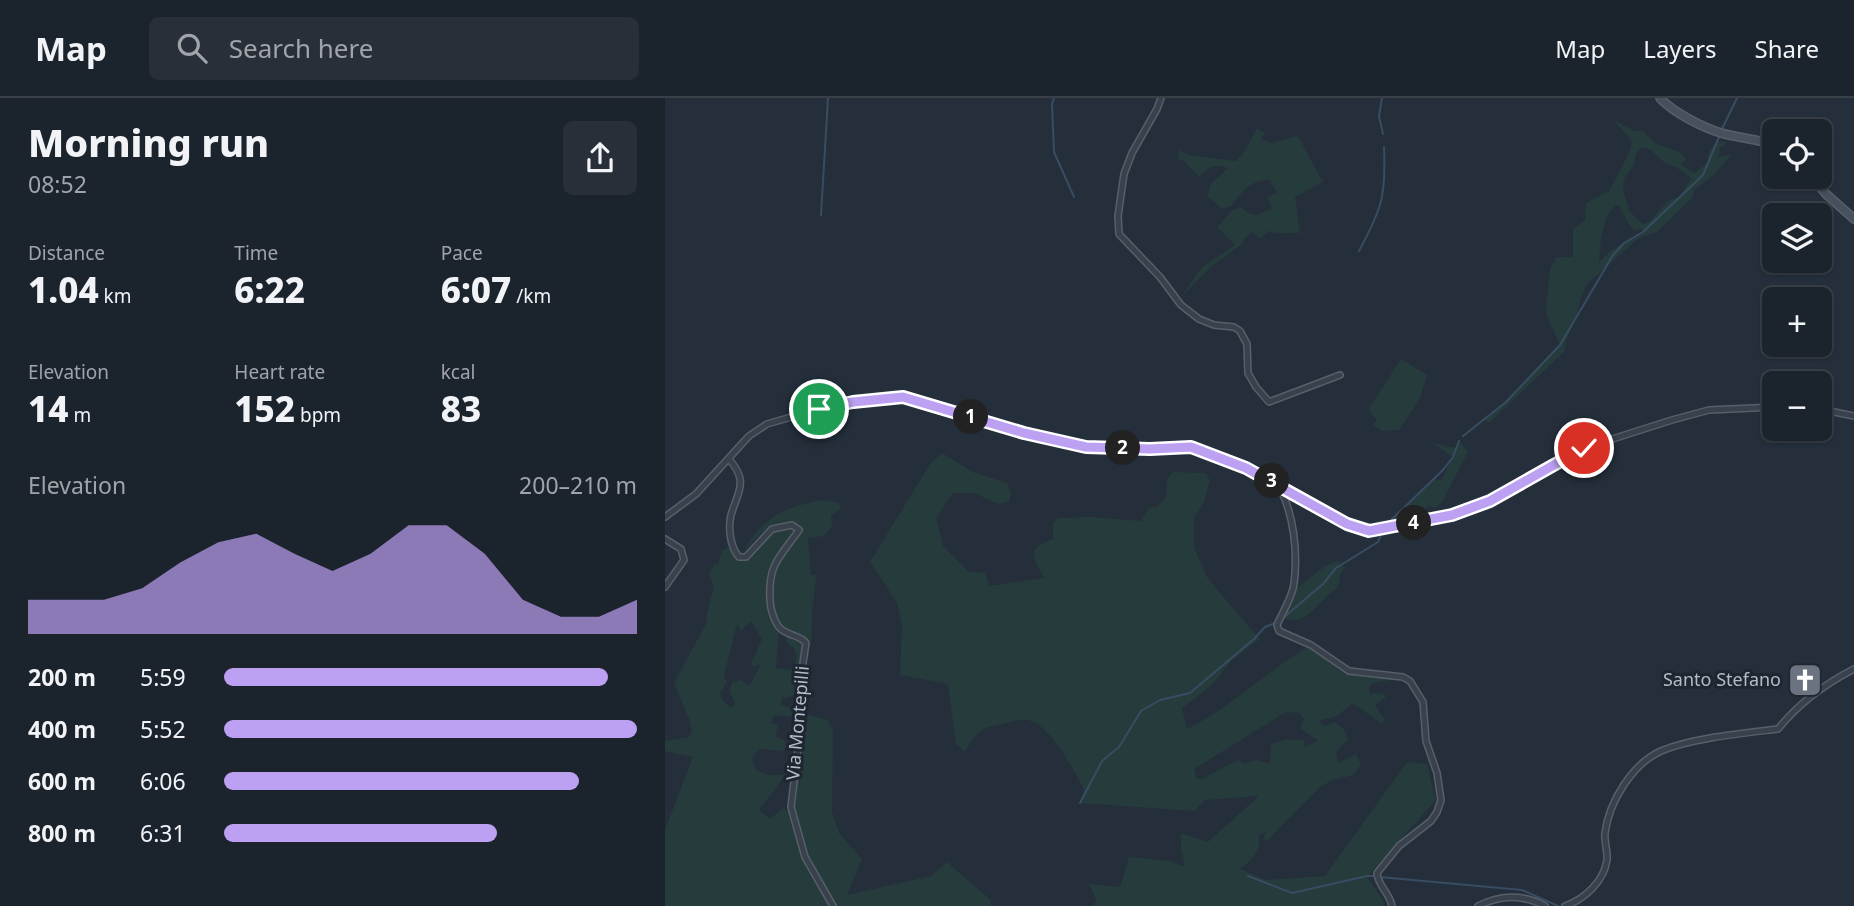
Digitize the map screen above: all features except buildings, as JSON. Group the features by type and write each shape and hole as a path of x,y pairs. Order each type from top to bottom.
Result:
{"main road":[{"path":"1660,98 1675,110 1720,133 1762,141"},
{"path":"1822,189 1854,219"}],"street":[{"path":"1161,98 1124,174 1118,216 1121,238 1160,276 1181,305 1199,319 1214,325 1234,327 1240,331 1247,344 1248,373 1269,402 1340,375"},
{"path":"665,517 696,494 749,436 777,421 835,405 903,397 1024,433 1086,447 1191,447 1239,465 1358,530 1379,531 1452,515 1490,501 1584,448 1709,410 1762,408"},
{"path":"1832,411 1854,416"},
{"name":"Via Montepilli","path":"729,459 738,470 741,491 731,517 732,549 739,557 746,557 772,529 792,525 799,530 769,574 770,606 779,627 806,643 803,706 791,807 805,857 833,906"},
{"path":"1279,485 1288,503 1292,520 1294,585 1277,625 1279,631 1311,645 1349,671 1403,677 1411,681 1423,702 1426,741 1437,773 1441,800 1431,821 1399,846 1377,873 1379,883 1389,894 1392,906"},
{"path":"665,538 681,549 684,560 665,587"},
{"path":"1565,906 1590,892 1600,880 1607,859 1605,832 1612,811 1625,783 1649,759 1662,751 1723,736 1778,729 1799,705 1836,678 1854,669"},
{"path":"1478,906 1495,898 1505,897 1536,901 1545,906"}],"green space":[{"path":"1613,120 1635,131 1643,131 1655,143 1679,152 1686,159 1681,165 1695,173 1707,163 1709,151 1717,141 1728,142 1720,148 1719,157 1732,154 1715,174 1695,189 1692,198 1657,232 1639,238 1589,282 1564,352 1490,422 1482,420 1506,402 1560,345 1547,317 1550,269 1556,257 1573,257 1573,229 1585,220 1586,203 1609,191 1629,153 1632,144 1630,138","holes":["1642,148 1649,149 1666,164 1676,167 1691,178 1680,197 1668,201 1648,223 1643,224 1629,211 1623,188 1624,179 1634,165 1636,153","1616,205 1635,231 1641,229 1643,232 1612,250 1599,262 1605,224"]},
{"path":"1257,128 1265,133 1261,139 1271,143 1298,136 1323,182 1295,197 1300,233 1269,231 1259,239 1253,232 1242,244 1212,266 1181,297 1202,267 1235,245 1217,227 1233,210 1241,207 1256,215 1272,208 1267,198 1277,192 1269,180 1262,181 1247,188 1231,206 1222,209 1207,196 1211,184 1228,168 1212,166 1199,177 1184,161 1178,160 1179,150 1189,155 1236,161"},
{"path":"1401,359 1427,375 1420,398 1399,430 1383,431 1373,425 1377,420 1369,411 1370,407"},
{"path":"1459,441 1468,452 1442,502 1435,508 1430,506 1417,512 1412,521 1383,526 1380,524 1389,521 1434,479 1441,480 1453,457 1433,443 1455,448"},
{"path":"942,453 975,473 1007,483 1011,493 1009,502 998,504 974,493 954,493 936,517 943,546 968,571 985,573 989,586 1044,578 1035,560 1035,550 1053,539 1053,523 1058,518 1090,517 1141,521 1149,508 1156,507 1166,498 1167,479 1173,472 1205,473 1210,480 1203,505 1194,517 1194,547 1208,579 1260,639 1232,660 1212,685 1182,708 1187,729 1219,710 1311,645 1349,671 1392,675 1396,679 1373,683 1369,687 1370,694 1382,693 1386,697 1375,705 1385,720 1382,724 1353,703 1337,716 1319,721 1324,726 1335,722 1344,729 1348,739 1336,752 1338,763 1356,754 1361,764 1354,775 1333,780 1320,787 1267,841 1264,839 1265,832 1259,835 1259,846 1255,855 1240,869 1266,880 1325,876 1407,762 1427,764 1436,800 1367,877 1383,900 1384,906 1092,906 1097,901 1089,884 1120,887 1129,857 1171,861 1185,867 1181,833 1208,842 1259,796 1205,800 1194,811 1080,803 1084,789 1080,781 1052,738 1035,723 1022,720 985,729 977,734 965,752 956,744 948,684 900,675 902,625 897,603 870,562 930,464","holes":["1286,712 1299,713 1304,719 1300,728 1318,741 1304,747 1304,740 1284,740 1271,744 1270,764 1257,760 1245,764 1238,760 1202,779 1197,779 1194,769"]},
{"path":"822,500 839,503 841,508 831,516 832,526 824,536 808,538 811,575 816,575 811,643 799,663 799,693 787,698 782,697 781,705 794,708 791,717 774,715 771,723 778,725 775,737 785,740 786,747 783,751 761,749 755,753 752,760 756,770 760,772 771,775 786,774 759,810 770,819 783,808 792,814 802,713 828,720 833,730 832,812 839,833 862,859 847,895 931,876 947,862 991,900 991,906 665,906 665,830 693,757 665,751 665,741 688,737 692,732 674,683 707,622 714,586 709,575 714,564 718,565 722,550 732,546 739,557 746,557 772,529 791,524 784,522 770,526 743,551 759,529 776,515 796,506","holes":["751,621 762,639 751,664 754,667 761,664 750,685 738,679 737,682 733,681 729,691 735,703 732,708 723,701 720,693 727,682 724,676 737,624 741,631","779,628 786,633 787,642 794,648 797,656 793,670 776,668"]},
{"path":"1337,561 1345,567 1339,577 1340,584 1336,588 1304,617 1293,620 1281,615 1292,592 1325,566"}],"waterway":[{"path":"821,215 828,98"},
{"path":"1054,98 1054,152 1074,197"},
{"path":"1382,98 1379,116 1383,134"},
{"path":"1722,129 1737,98"},
{"path":"1463,436 1506,402 1560,345 1613,255 1624,243 1643,232 1703,175 1719,137"},
{"path":"1359,251 1381,202 1384,147"},
{"path":"1386,525 1443,470 1453,457 1459,441"},
{"path":"1283,618 1323,584 1336,568 1378,542 1381,535"},
{"path":"1080,803 1102,761 1119,747 1141,711 1160,700 1190,693 1265,627 1275,623"},
{"path":"1248,876 1292,893 1374,876"},
{"path":"1380,877 1522,890 1558,906"}],"place":[{"name":"Santo Stefano","path":"1805,680"}],"route":[{"path":"819,409 873,399 903,397 1024,433 1086,447 1191,447 1246,468 1358,530 1369,531 1452,515 1490,501 1584,448"}]}
